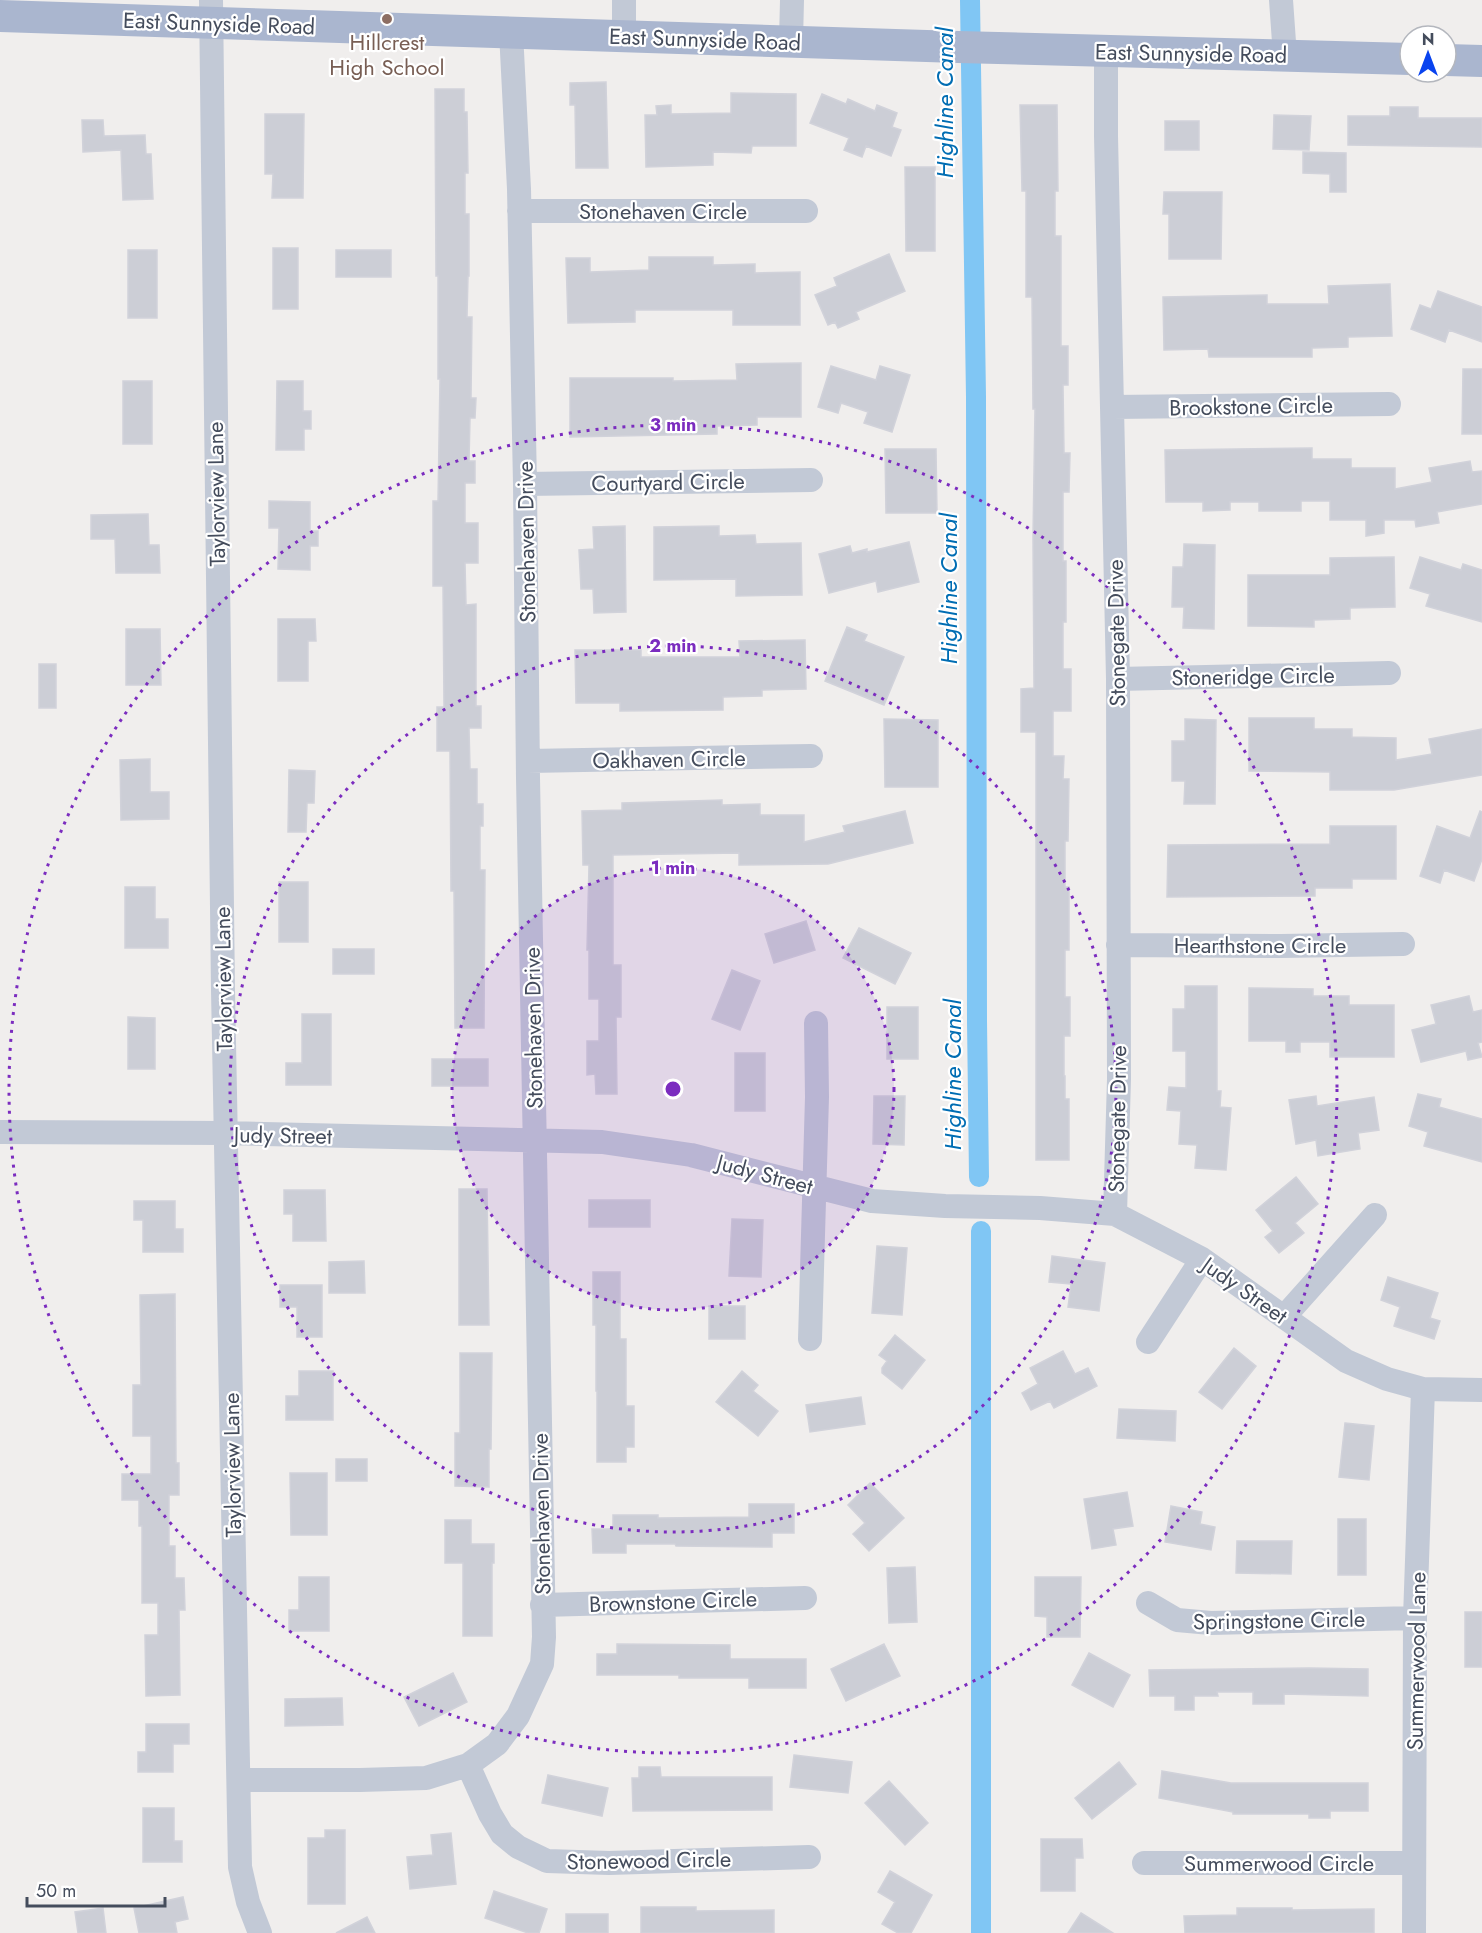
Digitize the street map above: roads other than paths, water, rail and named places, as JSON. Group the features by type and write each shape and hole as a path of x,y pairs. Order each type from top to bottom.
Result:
{"main road":[{"name":"East Sunnyside Road","path":"0,16 211,11 511,32 1398,59"},
{"path":"1458,60 1482,61"}],"street":[{"path":"624,0 624,36"},
{"path":"791,41 792,0"},
{"path":"1281,0 1285,56"},
{"name":"Taylorview Lane","path":"211,11 225,1133 240,1867 248,1902 260,1933"},
{"name":"Stonehaven Drive","path":"239,1780 426,1778 468,1765 497,1744 518,1716 542,1664 544,1637 525,484 519,211 511,32"},
{"name":"Stonegate Drive","path":"1106,51 1118,679 1119,1079 1115,1214"},
{"name":"Stonehaven Circle","path":"519,211 806,211"},
{"name":"Brookstone Circle","path":"1113,407 1389,404"},
{"name":"Courtyard Circle","path":"525,484 811,480"},
{"name":"Stoneridge Circle","path":"1118,679 1389,673"},
{"name":"Oakhaven Circle","path":"528,761 811,756"},
{"name":"Hearthstone Circle","path":"1118,945 1403,944"},
{"path":"810,1339 817,1096 816,1023"},
{"name":"Judy Street","path":"0,1132 225,1133 602,1142 692,1155 872,1201 945,1206 1040,1208 1115,1214 1202,1260 1346,1361 1387,1379 1423,1389 1482,1390"},
{"path":"1284,1317 1376,1215"},
{"path":"1148,1342 1202,1260"},
{"name":"Summerwood Lane","path":"1414,1933 1415,1618 1423,1389"},
{"name":"Brownstone Circle","path":"542,1605 805,1598"},
{"name":"Springstone Circle","path":"1148,1603 1178,1620 1211,1623 1415,1618"},
{"name":"Stonewood Circle","path":"468,1765 490,1814 502,1834 518,1847 546,1861 609,1863 808,1857"},
{"name":"Summerwood Circle","path":"1144,1863 1414,1863"}],"waterway":[{"name":"Highline Canal","path":"970,0 976,397 979,1177"},
{"path":"981,1231 981,1933"}],"place":[{"name":"Hillcrest High School","path":"387,19"}]}
